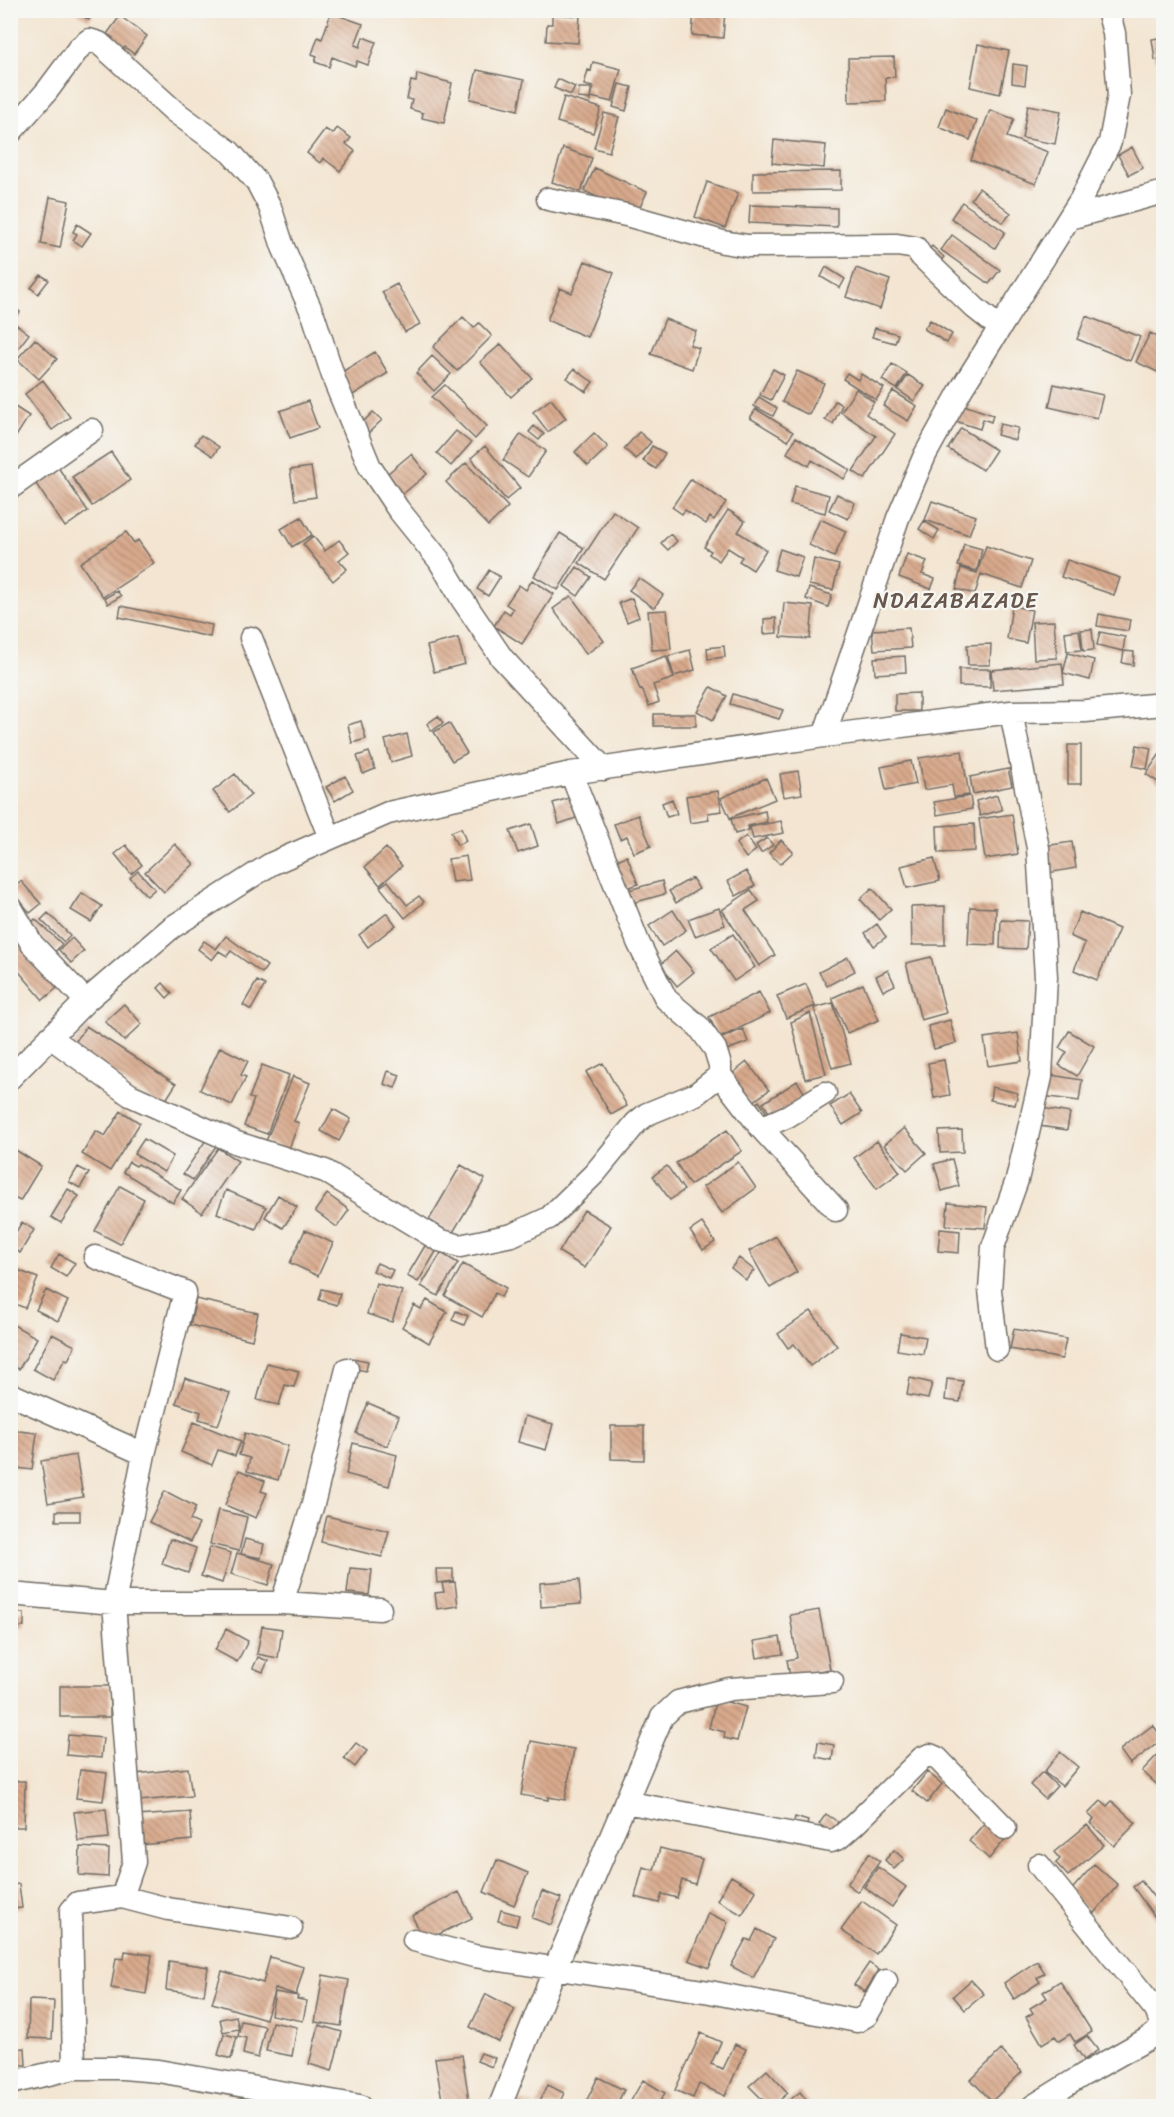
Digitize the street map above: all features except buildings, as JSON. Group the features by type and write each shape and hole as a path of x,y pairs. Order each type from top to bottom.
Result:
{"street":[{"path":"824,736 898,518 925,455 962,388 1070,218 1110,142 1119,95 1114,33 1108,10"},
{"path":"10,133 79,48 89,40 99,44 174,111 230,152 257,182 270,207 283,247 314,317 335,382 370,467 398,509 439,561 462,600 502,657 604,769"},
{"path":"1070,218 1164,192"},
{"path":"548,199 626,215 723,242 748,246 897,245 916,248 921,256 975,308 1000,328"},
{"path":"10,488 93,430"},
{"path":"250,638 330,838"},
{"path":"10,1078 86,1001 171,928 271,864 388,813 571,773 824,736 1011,712 1085,711 1164,704"},
{"path":"997,1349 990,1290 993,1247 1017,1180 1041,1077 1046,977 1038,848 1011,712"},
{"path":"571,773 627,914 666,999 699,1027 715,1048 720,1065 720,1075 761,1128 836,1210"},
{"path":"10,906 36,949 86,1001"},
{"path":"50,1037 130,1095 237,1143 325,1172 439,1240 460,1246 512,1235 549,1218 595,1173 636,1123 647,1114 696,1094 720,1075"},
{"path":"761,1128 788,1116 825,1093"},
{"path":"95,1257 185,1292 144,1454 114,1603 134,1862 122,1898"},
{"path":"282,1603 313,1504 347,1369"},
{"path":"10,1394 144,1454"},
{"path":"10,1594 114,1603 282,1603 380,1609"},
{"path":"500,2106 555,1968 662,1717 678,1702 730,1689 832,1682"},
{"path":"625,1802 831,1841 839,1838 922,1758 930,1755 937,1758 1005,1828"},
{"path":"1033,2106 1151,2037 1158,2031 1161,2023 1156,2010 1039,1865"},
{"path":"74,2068 71,1911 78,1904 122,1898 168,1909 291,1928"},
{"path":"414,1940 474,1956 710,1992 857,2021 867,2015 886,1981"},
{"path":"10,2083 74,2068 123,2068 158,2071 276,2100 360,2106"}],"district":[{"name":"NDAZABAZADE","path":"956,600"}]}
